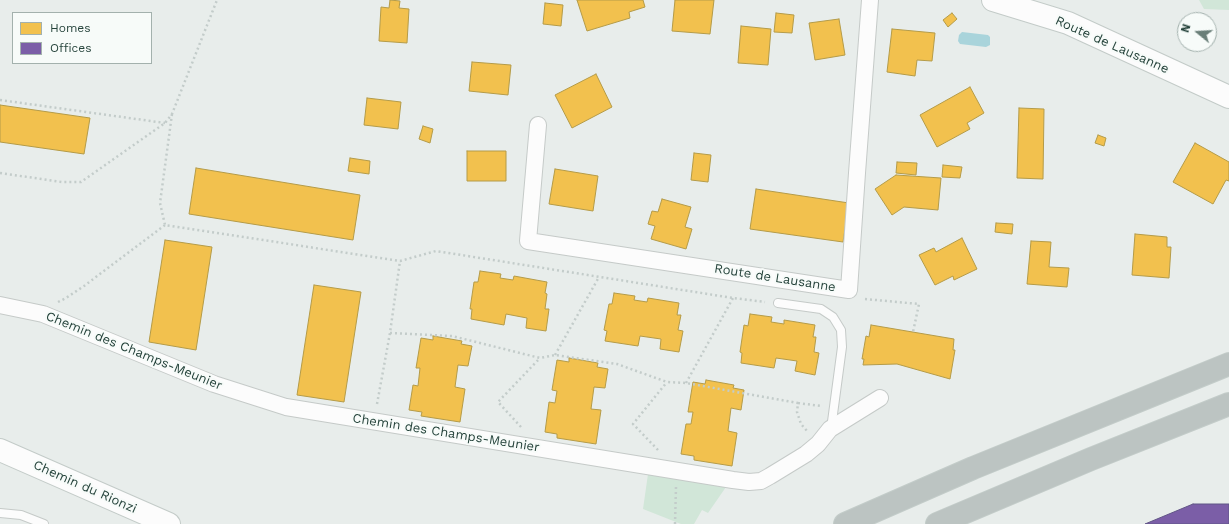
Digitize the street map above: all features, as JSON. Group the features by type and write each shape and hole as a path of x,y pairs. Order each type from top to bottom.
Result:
{"highway":[{"path":"845,524 973,468 1229,364"},
{"path":"937,524 1084,462 1229,404"}],"main road":[{"name":"Route de Lausanne","path":"993,0 1011,4 1068,23 1229,97"},
{"name":"Chemin du Rionzi","path":"0,450 169,524"}],"street":[{"name":"Route de Lausanne","path":"538,125 528,241 849,290 856,173 870,0"},
{"name":"Chemin des Champs-Meunier","path":"0,305 42,314 214,384 286,407 749,482 761,481 806,454 818,444 830,429 880,398"}],"lane":[{"path":"778,303 821,308 833,317 841,330 842,347 830,429"},
{"path":"0,513 21,515 44,524"}],"path":[{"path":"165,225 160,203 172,114 217,0"},
{"path":"0,100 165,123"},
{"path":"0,173 62,182 81,182 165,123 172,114"},
{"path":"54,304 84,286 165,225 400,261 436,251 733,298 778,303"},
{"path":"377,407 390,333 400,261"},
{"path":"555,355 599,277"},
{"path":"686,383 733,298"},
{"path":"864,298 918,304 913,332"},
{"path":"390,333 452,336 540,358 555,355 617,364 667,382 686,383 818,406"},
{"path":"524,430 498,402 540,358"},
{"path":"667,382 633,424 677,471 675,524"},
{"path":"798,403 797,412 801,424 808,432"}],"green space":[{"path":"1199,0 1229,0 1229,10 1204,9"},
{"path":"648,474 726,487 708,513 702,510 694,524 681,524 643,509"}],"water":[{"path":"962,32 988,35 990,37 990,45 986,47 960,44 958,41 959,35"}],"building: Homes":[{"path":"390,0 400,1 399,8 409,9 407,43 379,41 381,7 389,8"},
{"path":"577,0 643,0 645,7 629,12 630,18 587,31"},
{"path":"675,0 714,0 710,34 672,31"},
{"path":"545,3 563,5 561,26 543,24"},
{"path":"776,13 794,15 792,33 774,32"},
{"path":"952,13 957,19 948,27 943,20"},
{"path":"839,19 845,55 815,60 809,23"},
{"path":"741,26 771,29 768,65 738,63"},
{"path":"892,29 935,33 932,61 917,60 915,76 887,72"},
{"path":"472,62 511,65 508,95 469,91"},
{"path":"596,74 612,107 572,128 555,95"},
{"path":"970,87 984,113 967,123 970,129 937,147 920,115"},
{"path":"367,98 401,102 398,129 364,125"},
{"path":"0,105 90,118 84,154 0,142"},
{"path":"1019,108 1044,109 1043,179 1017,178"},
{"path":"423,126 433,129 430,143 419,139"},
{"path":"1098,135 1106,138 1104,146 1095,143"},
{"path":"1195,143 1229,162 1229,181 1226,180 1213,204 1173,182"},
{"path":"467,151 506,151 506,181 467,181"},
{"path":"694,153 711,155 708,182 691,180"},
{"path":"350,158 370,161 369,174 348,171"},
{"path":"897,162 917,163 916,175 896,173"},
{"path":"943,165 962,167 960,178 942,177"},
{"path":"196,168 360,195 353,240 189,214"},
{"path":"555,169 598,176 593,211 549,204"},
{"path":"896,175 941,178 938,210 904,207 892,215 875,189"},
{"path":"756,189 849,203 843,242 750,229"},
{"path":"662,199 691,207 685,227 692,229 686,249 651,239 655,226 648,224 652,211 658,212"},
{"path":"996,223 1013,224 1012,234 995,232"},
{"path":"1135,234 1167,237 1167,247 1171,247 1169,278 1132,275"},
{"path":"962,238 977,269 954,280 953,276 935,285 919,255 934,248 936,252"},
{"path":"165,240 212,247 196,350 149,342"},
{"path":"1031,241 1051,242 1049,267 1069,268 1067,287 1027,284"},
{"path":"480,271 501,274 500,278 513,280 514,276 547,282 545,309 549,309 546,331 526,328 527,318 506,314 504,325 471,319 472,309 470,309 474,282 478,282"},
{"path":"314,285 361,292 344,402 297,395"},
{"path":"614,293 635,296 634,300 647,302 648,298 679,303 677,315 681,315 678,330 683,331 679,352 660,349 661,339 640,336 638,346 605,341 607,331 604,330 609,304 612,304"},
{"path":"750,314 772,317 771,322 784,324 784,320 815,325 813,337 816,337 814,352 819,353 815,375 795,371 797,361 776,358 774,368 741,363 742,353 740,352 744,325 748,326"},
{"path":"871,325 954,339 953,350 955,350 950,379 897,364 863,365 864,359 862,359 866,336 869,337"},
{"path":"433,336 462,341 461,344 472,346 468,366 458,365 455,387 465,389 460,422 421,416 422,412 409,410 413,385 418,386 420,368 416,368 421,338 433,340"},
{"path":"569,358 598,363 597,367 608,369 605,388 594,387 591,409 601,410 596,444 557,438 557,434 545,432 549,402 555,403 557,391 552,390 557,360 569,362"},
{"path":"706,380 734,385 733,388 744,390 741,410 731,408 728,431 737,433 732,466 694,460 694,456 681,454 686,424 691,424 693,412 688,412 693,382 705,384"}],"building: Offices":[{"path":"1193,504 1229,504 1229,524 1145,524"}]}
